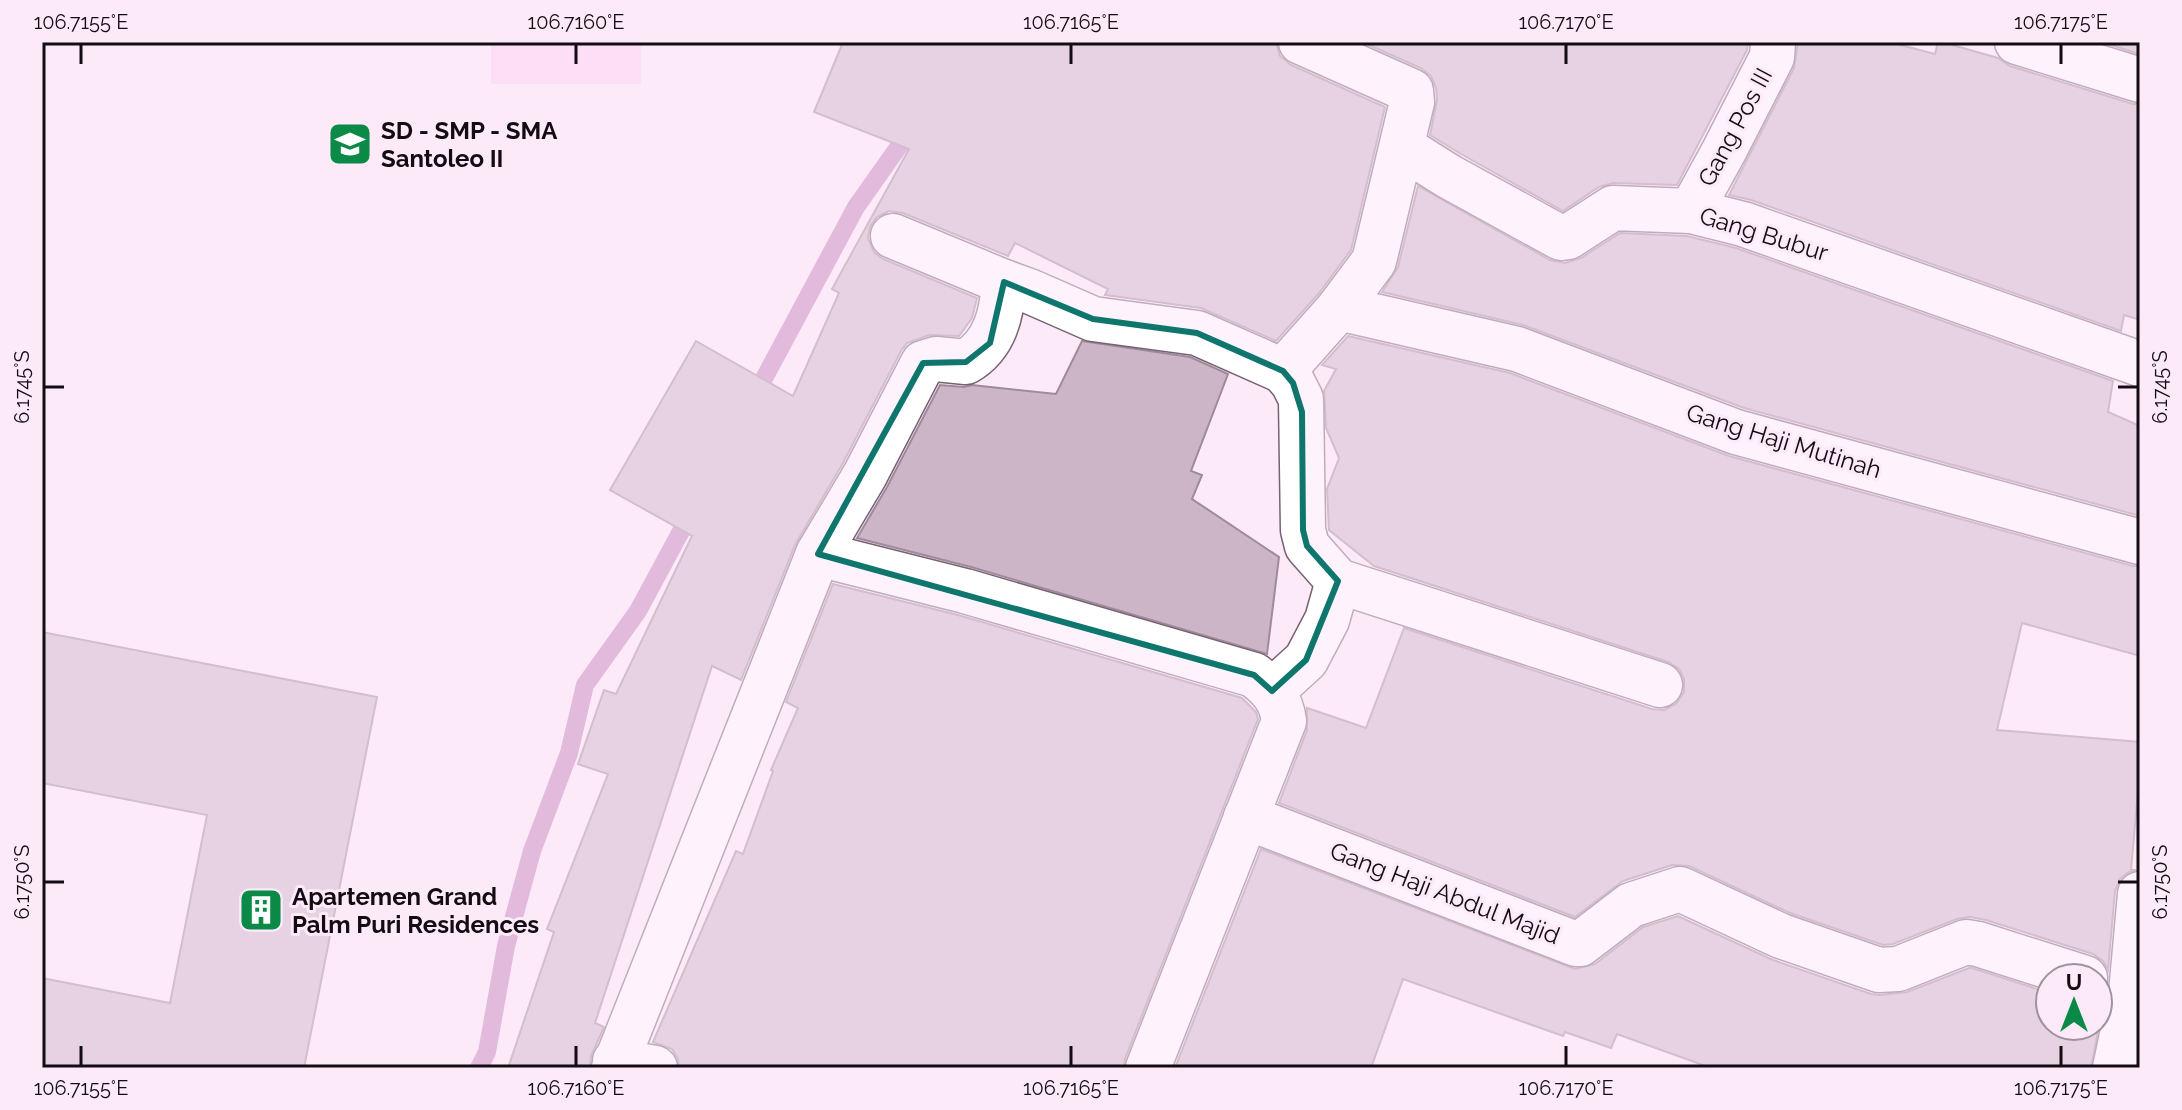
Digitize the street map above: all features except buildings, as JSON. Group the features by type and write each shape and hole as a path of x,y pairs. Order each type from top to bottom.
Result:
{"street":[{"path":"1283,371 1339,308 1374,261 1412,102 1411,91 1301,42"},
{"name":"Gang Pos III","path":"1691,211 1772,57 1773,42"},
{"path":"2017,42 2140,80"},
{"name":"Gang Bubur","path":"1402,147 1561,238 1568,237 1613,208 1691,211 1743,224 2140,364"},
{"path":"893,236 1093,319 1197,333 1283,371 1301,399 1303,530 1307,546 1338,581 1660,685"},
{"path":"628,1066 818,554 865,475 923,363 936,359 966,362 990,343 1003,302 1004,282"},
{"name":"Gang Haji Mutinah","path":"1339,308 1517,349 1736,432 2140,542"},
{"path":"818,554 965,591 1254,675 1272,691 1282,707 1284,721 1148,1068"},
{"path":"1272,691 1306,660 1327,620 1338,581"},
{"name":"Gang Haji Abdul Majid","path":"1246,817 1576,944 1631,905 1680,889 1781,936 1879,970 1898,969 1966,942 2034,963"},
{"path":"2115,1068 2115,987 2140,894"}],"highlighted area":[{"path":"1004,282 1093,319 1197,333 1283,371 1293,383 1302,412 1303,530 1307,546 1338,581 1306,660 1272,691 1254,675 818,554 923,363 966,362 990,343"}],"shaded area":[{"path":"491,42 641,42 641,84 491,84"}],"waterway":[{"path":"753,399 856,207 914,125"},
{"path":"479,1068 487,1052 506,946 532,851 569,753 585,685 638,611 693,509"}],"place":[{"name":"SD - SMP - SMA Santoleo II","path":"350,144"},
{"name":"Apartemen Grand Palm Puri Residences","path":"261,910"}]}
